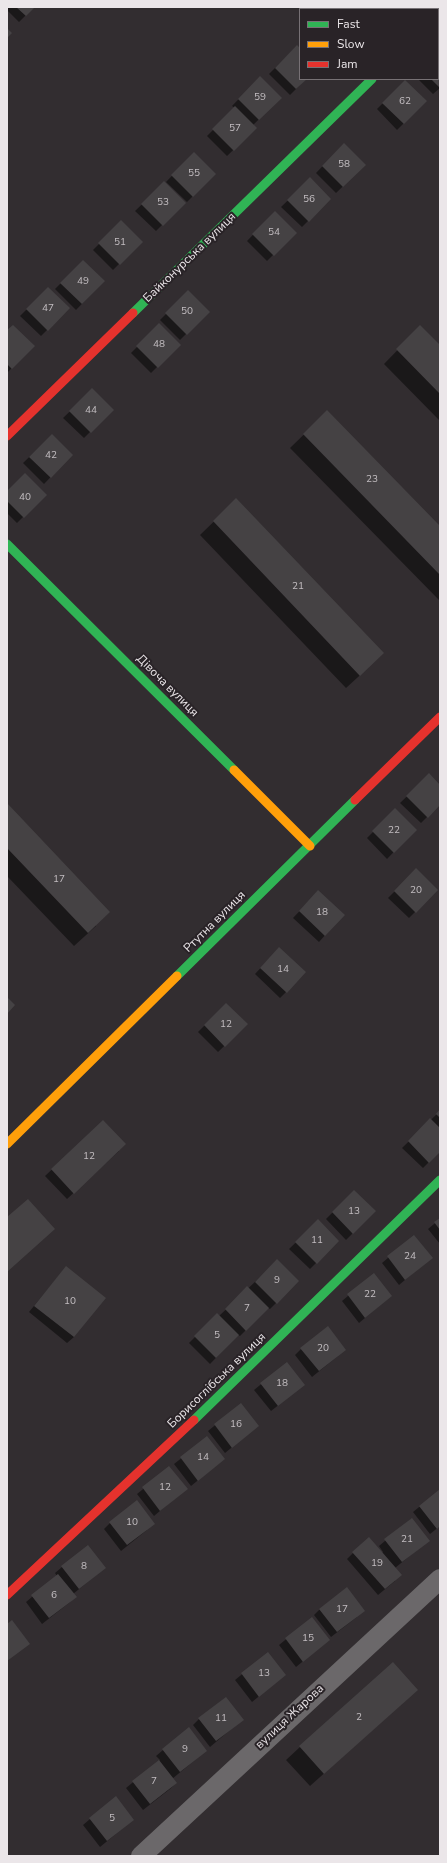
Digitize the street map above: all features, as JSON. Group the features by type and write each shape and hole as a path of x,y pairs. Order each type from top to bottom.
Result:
{"street":[{"name":"Байконурська вулиця","path":"7,436 371,80"},
{"name":"Дівоча вулиця","path":"7,544 310,846"},
{"name":"Ртутна вулиця","path":"7,1144 440,717"},
{"name":"Борисоглібська вулиця","path":"7,1595 230,1386 440,1180"},
{"name":"вулиця Жарова","path":"141,1856 440,1579"}],"building":[{"path":"16,7 35,7 26,16"},
{"path":"384,7 385,8 348,8"},
{"path":"7,28 12,33 7,38"},
{"path":"297,45 299,47 299,80 306,80 296,89 275,68"},
{"path":"440,45 440,88 432,80 439,80"},
{"path":"260,76 282,98 259,120 238,99"},
{"path":"405,80 427,101 404,124 382,103"},
{"path":"235,106 257,128 234,151 212,129"},
{"path":"344,143 366,165 343,187 322,166"},
{"path":"194,152 216,174 193,197 171,175"},
{"path":"310,177 331,199 309,222 287,200"},
{"path":"164,181 186,203 163,226 141,204"},
{"path":"275,211 297,233 274,256 252,234"},
{"path":"121,220 143,242 120,265 98,243"},
{"path":"83,260 105,281 82,304 60,283"},
{"path":"48,287 70,308 48,331 26,309"},
{"path":"188,290 210,312 187,335 165,313"},
{"path":"159,323 181,345 158,368 136,346"},
{"path":"13,325 35,346 12,369 7,364 7,330"},
{"path":"420,325 440,345 440,394 396,349"},
{"path":"92,388 114,410 91,433 69,411"},
{"path":"327,410 440,526 440,575 303,434"},
{"path":"52,434 73,455 51,478 29,457"},
{"path":"25,473 47,495 24,518 7,501 7,491"},
{"path":"236,498 384,653 360,676 213,521"},
{"path":"429,773 440,785 440,805 428,818 406,796"},
{"path":"7,803 110,912 88,933 7,848"},
{"path":"395,808 417,830 394,853 372,831"},
{"path":"416,868 438,890 416,913 394,891"},
{"path":"318,890 345,915 325,936 299,911"},
{"path":"279,947 306,972 287,993 260,968"},
{"path":"7,997 15,1005 7,1014"},
{"path":"226,1003 248,1024 225,1047 204,1025"},
{"path":"440,1109 440,1118 436,1114"},
{"path":"430,1118 440,1128 440,1152 429,1163 408,1141"},
{"path":"103,1120 126,1144 74,1194 51,1169"},
{"path":"354,1190 376,1211 353,1234 332,1212"},
{"path":"28,1199 55,1229 7,1272 7,1217"},
{"path":"440,1218 440,1230 434,1222"},
{"path":"318,1219 339,1241 317,1264 295,1242"},
{"path":"414,1235 433,1258 405,1280 387,1256"},
{"path":"277,1259 299,1281 277,1304 255,1282"},
{"path":"66,1266 106,1298 74,1337 34,1306"},
{"path":"374,1273 392,1296 365,1318 347,1294"},
{"path":"247,1286 269,1308 246,1331 225,1309"},
{"path":"217,1313 239,1335 216,1358 194,1336"},
{"path":"328,1326 346,1350 319,1371 300,1348"},
{"path":"287,1362 305,1385 278,1406 260,1383"},
{"path":"241,1403 259,1426 232,1448 214,1424"},
{"path":"207,1436 225,1459 198,1481 180,1457"},
{"path":"169,1466 188,1489 160,1511 142,1487"},
{"path":"440,1489 440,1526 437,1529 419,1506"},
{"path":"137,1500 155,1524 127,1545 109,1522"},
{"path":"412,1518 430,1541 402,1562 384,1539"},
{"path":"369,1537 402,1575 385,1589 352,1552"},
{"path":"88,1545 106,1568 79,1589 61,1566"},
{"path":"58,1574 77,1597 49,1618 31,1595"},
{"path":"347,1587 365,1611 337,1632 319,1609"},
{"path":"312,1617 330,1640 303,1662 285,1638"},
{"path":"12,1620 30,1644 7,1661 7,1624"},
{"path":"268,1652 286,1675 259,1697 241,1673"},
{"path":"393,1662 418,1690 324,1774 299,1746"},
{"path":"226,1697 244,1720 216,1741 198,1718"},
{"path":"189,1727 207,1751 180,1772 162,1749"},
{"path":"159,1760 177,1783 150,1804 132,1781"},
{"path":"116,1796 134,1820 107,1841 89,1818"}],"traffic: fast":[{"path":"133,313 371,80"},
{"path":"7,544 234,770"},
{"path":"177,976 355,800"},
{"path":"194,1420 440,1180"}],"traffic: slow":[{"path":"234,770 310,846"},
{"path":"7,1144 177,976"}],"traffic: jam":[{"path":"7,436 133,313"},
{"path":"355,800 440,717"},
{"path":"7,1595 194,1420"}]}
